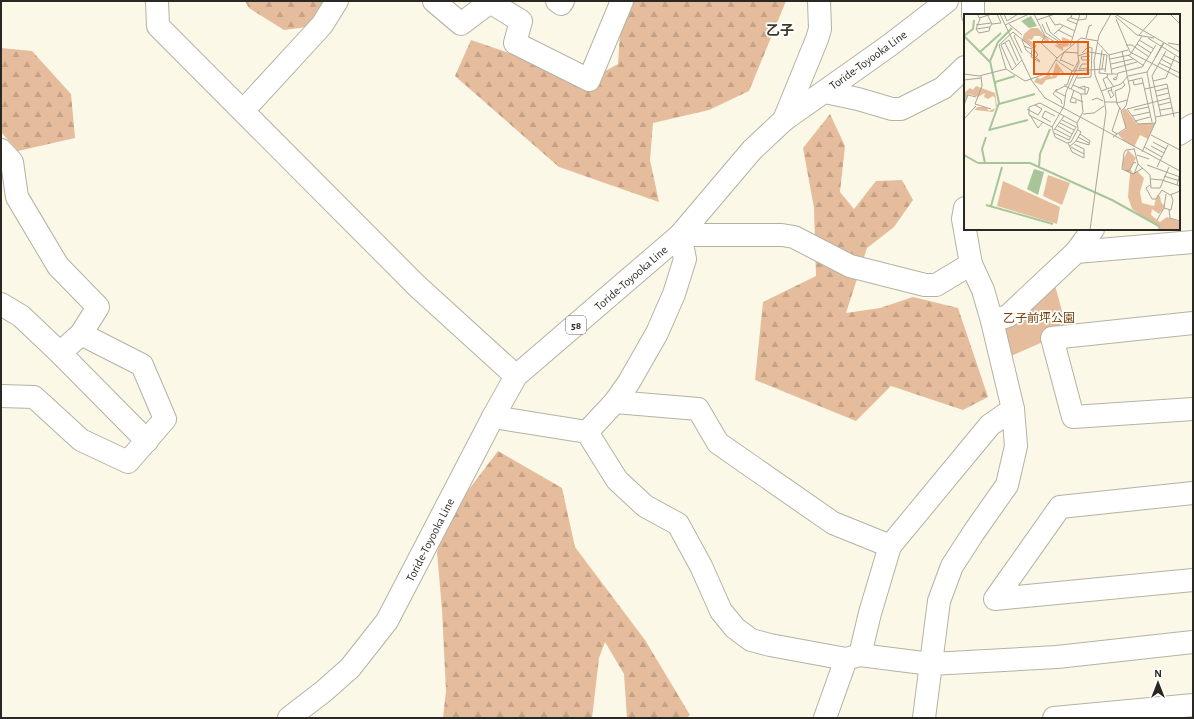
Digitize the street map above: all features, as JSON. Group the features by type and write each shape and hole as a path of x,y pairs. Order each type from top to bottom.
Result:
{"street":[{"path":"157,1 158,26 417,286 516,376"},
{"path":"243,111 322,25 337,1"},
{"path":"434,1 461,24 490,2 521,21 515,43 589,80 622,1"},
{"path":"557,1 561,4 563,1"},
{"path":"784,120 817,39 820,28 819,1"},
{"name":"Toride-Toyooka Line","path":"288,718 324,691 350,668 387,621 493,417 516,376 680,235 752,150 784,120 825,92 947,1"},
{"path":"973,1 973,14"},
{"path":"825,92 858,99 892,109 901,109 943,88 964,68"},
{"path":"1180,133 1193,126"},
{"path":"1,150 12,162 17,197 58,266 98,307 81,334 60,353"},
{"path":"964,214 964,225"},
{"path":"925,718 939,601 952,566 1006,485 1016,446 1013,409 992,321 983,290 971,264 965,230"},
{"path":"992,321 1008,316 1076,252 1092,230"},
{"path":"587,432 615,402 643,360 674,294 685,259 680,235 782,235 794,237 850,266 925,285 936,285 971,264"},
{"path":"1076,252 1193,242"},
{"path":"1,304 21,316 60,353 146,441"},
{"path":"1193,323 1052,338 1073,417 1193,409"},
{"path":"1,396 34,397 81,440 128,462 165,419 142,364 81,334"},
{"path":"615,402 698,409 718,443 833,523 890,546"},
{"path":"825,718 853,657 870,613 890,546 990,425 1013,409"},
{"path":"493,417 587,432 617,480 645,506 678,524 701,566 721,611 735,628 750,640 770,645 853,657 931,664 1057,658 1193,642"},
{"path":"1193,492 1060,507 995,599 1193,580"},
{"path":"1054,718 1193,704"}],"green space":[{"path":"245,1 327,1 322,25 284,30 249,8"},
{"path":"622,1 786,1 749,91 709,110 653,123 650,160 659,202 559,167 455,76 471,40 589,80 618,64"},
{"path":"1,48 32,51 71,94 75,138 18,151 1,132"},
{"path":"830,114 845,146 840,192 854,209 876,181 902,180 913,200 894,227 867,248 846,313 880,308 913,297 958,308 988,397 963,410 891,386 856,421 755,380 763,302 816,276 814,208 803,148"},
{"name":"乙子前坪公園","path":"1052,274 1069,337 1052,338 1002,360 992,321"},
{"path":"498,451 562,488 575,547 645,640 690,715 686,718 627,718 624,674 605,642 599,658 592,718 443,718 446,691 442,610 437,552 454,509"}],"district":[{"name":"乙子","path":"780,30"}]}
